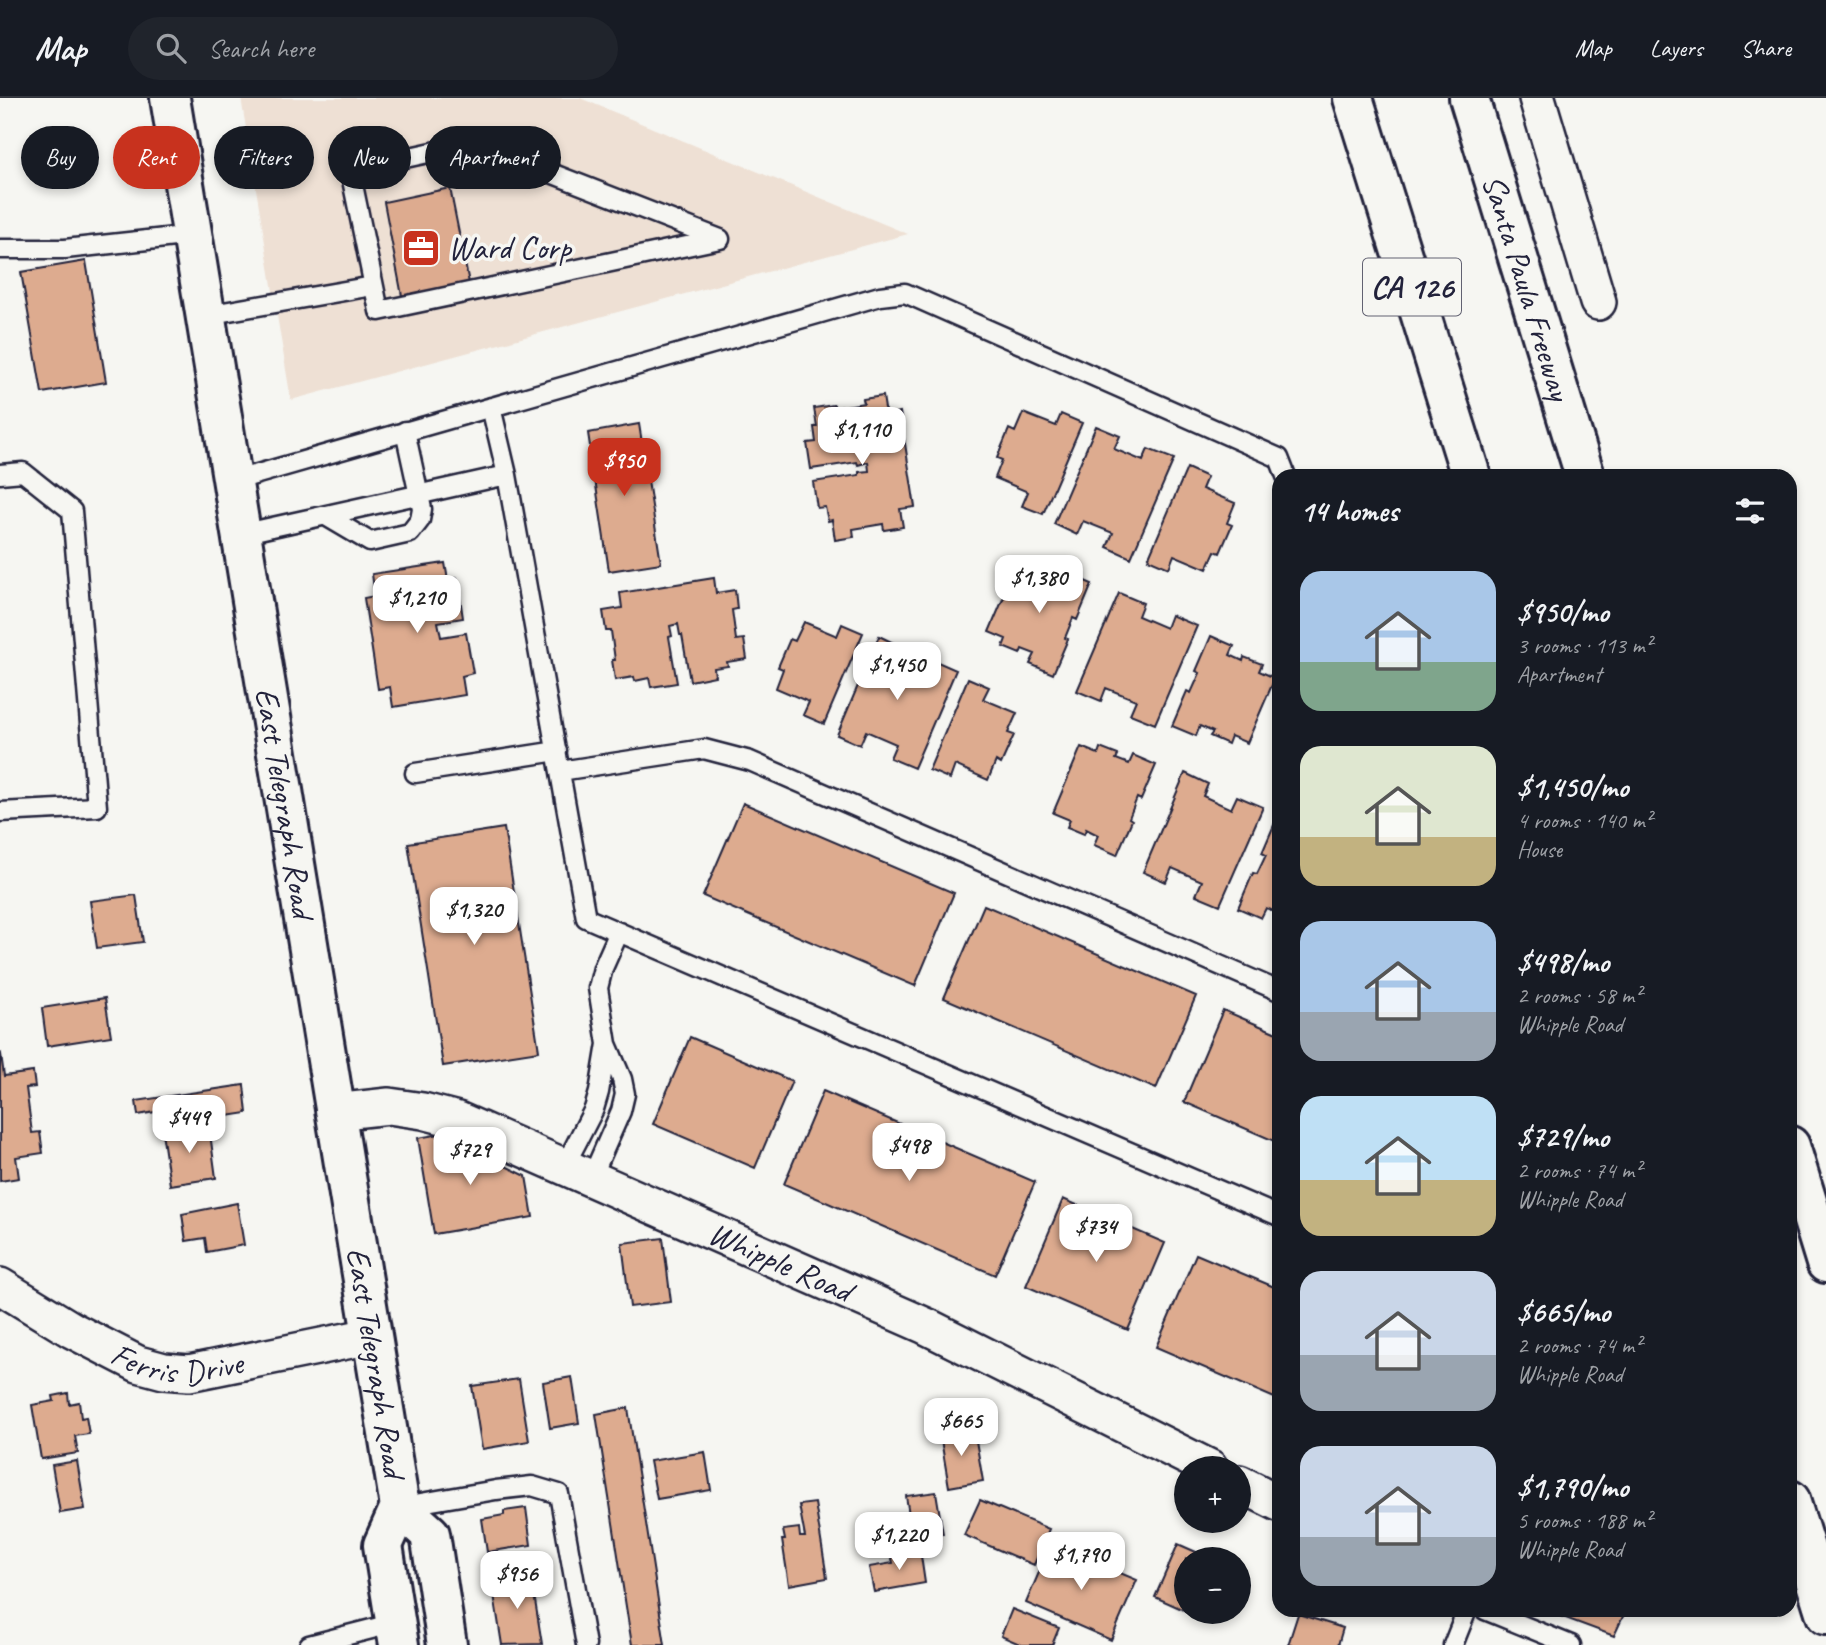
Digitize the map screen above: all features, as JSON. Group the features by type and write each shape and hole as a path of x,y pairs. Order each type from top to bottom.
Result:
{"main road":[{"name":"East Telegraph Road","path":"170,98 400,1507 383,1545 397,1634"},
{"name":"CA 126","path":"1353,98 1469,469"},
{"name":"Santa Paula Freeway","path":"1469,98 1583,469"},
{"path":"1797,1169 1826,1263"},
{"name":"East Telegraph Road","path":"400,1507 430,1534 447,1645"},
{"path":"1797,1522 1826,1615"}],"street":[{"path":"1537,98 1598,302"},
{"name":"Whipple Road","path":"334,1112 389,1106 457,1120 926,1326 1186,1456"},
{"name":"Ferris Drive","path":"0,1286 72,1330 138,1364 164,1371 189,1373 371,1336"},
{"path":"1251,1489 1272,1500"}],"lane":[{"path":"474,144 720,239 379,311 373,286 349,170 474,144"},
{"path":"0,250 65,248 193,235"},
{"path":"206,315 373,286"},
{"path":"233,481 880,296 905,293 1279,458 1283,469"},
{"path":"491,407 507,475 586,918 1272,1213"},
{"path":"326,516 370,542 410,533 420,520 422,509 405,431"},
{"path":"0,474 23,472 72,511 97,807 0,812"},
{"path":"241,534 507,475"},
{"path":"560,771 704,749 750,761 1272,988"},
{"path":"415,773 556,751"},
{"path":"577,1173 621,1111 625,1094 622,1079 607,1044 598,988 603,968 619,932"},
{"path":"577,1173 599,1092 607,1044"},
{"path":"400,1507 532,1486 559,1494 586,1645"},
{"path":"1453,1645 1464,1617"},
{"path":"1502,1617 1571,1645"},
{"path":"309,1645 397,1634"}],"shaded area":[{"path":"241,98 580,98 908,234 291,400 256,189 314,189 314,126 246,126"}],"building":[{"path":"450,189 469,283 402,296 384,202"},
{"path":"86,261 106,382 42,393 21,272"},
{"path":"883,396 886,415 900,412 915,507 900,509 903,527 884,530 883,524 853,529 854,537 835,540 832,520 828,521 825,507 817,508 813,482 859,475 859,472 869,471 868,462 811,469 807,443 816,442 814,408 864,403 863,399"},
{"path":"1023,413 1056,426 1061,414 1082,423 1043,514 1022,506 1028,492 995,478 1002,460 997,458 1009,429 1015,432"},
{"path":"639,424 661,563 609,571 588,433"},
{"path":"1096,426 1120,436 1114,449 1143,461 1148,449 1174,459 1131,558 1107,547 1113,533 1083,521 1077,535 1054,524"},
{"path":"1187,468 1207,477 1202,489 1235,503 1227,523 1232,525 1220,553 1215,551 1207,569 1174,555 1169,568 1148,559"},
{"path":"445,563 448,580 457,578 463,618 438,622 441,637 466,633 473,673 462,676 465,695 393,707 390,687 378,689 364,598 375,596 372,574"},
{"path":"1017,566 1034,573 1037,567 1054,574 1052,578 1065,584 1069,574 1092,584 1077,620 1073,618 1065,638 1068,639 1053,674 1030,664 1035,654 1022,649 1020,654 1003,647 1006,639 989,632"},
{"path":"714,578 716,593 735,590 737,609 732,610 736,640 744,639 747,659 727,662 728,666 714,668 715,676 690,681 678,624 670,626 672,636 669,637 677,683 651,687 649,678 635,681 634,677 615,680 611,631 606,631 603,611 622,608 620,593"},
{"path":"1119,593 1143,603 1138,616 1166,628 1171,615 1197,626 1155,724 1130,714 1136,700 1106,688 1101,701 1077,691"},
{"path":"804,622 837,636 842,624 863,633 824,724 803,715 809,702 776,688 783,669 778,667 790,639 795,641"},
{"path":"879,636 902,647 897,659 925,672 931,659 956,670 914,768 890,758 896,744 866,731 860,745 837,735"},
{"path":"1211,636 1234,646 1230,655 1243,661 1244,657 1262,664 1259,671 1272,677 1272,685 1247,743 1231,736 1228,744 1210,736 1213,732 1200,726 1196,736 1172,726 1187,691 1191,693 1200,673 1196,671"},
{"path":"968,678 989,687 983,699 1017,713 1008,733 1014,735 1001,764 996,761 988,780 955,765 950,779 929,770"},
{"path":"1081,747 1098,754 1100,748 1118,755 1116,759 1129,764 1133,755 1156,765 1141,800 1137,798 1129,818 1132,820 1117,855 1094,845 1098,835 1086,829 1084,834 1067,827 1070,820 1053,813"},
{"path":"1185,773 1208,784 1203,796 1231,809 1237,796 1263,807 1220,905 1196,895 1202,881 1172,868 1166,882 1143,872"},
{"path":"743,803 954,893 915,986 703,896"},
{"path":"504,828 539,1051 443,1066 408,843"},
{"path":"1272,830 1272,910 1266,908 1261,918 1238,908 1253,873 1257,874 1266,855 1262,853"},
{"path":"136,895 143,942 97,948 90,901"},
{"path":"984,905 1196,996 1156,1089 944,998"},
{"path":"105,998 111,1036 47,1046 42,1008"},
{"path":"1223,1010 1272,1031 1272,1140 1184,1102"},
{"path":"690,1037 792,1081 755,1168 653,1124"},
{"path":"0,1055 4,1076 33,1072 35,1087 26,1088 32,1133 40,1132 43,1153 16,1157 19,1178 0,1181"},
{"path":"244,1085 247,1113 163,1126 161,1111 138,1115 136,1101"},
{"path":"823,1091 1035,1182 995,1275 784,1184"},
{"path":"209,1126 216,1178 170,1185 162,1132"},
{"path":"440,1134 526,1176 533,1217 434,1234 418,1138"},
{"path":"1063,1199 1165,1243 1128,1330 1026,1286"},
{"path":"237,1203 244,1245 207,1252 205,1238 186,1241 182,1214"},
{"path":"663,1238 671,1302 630,1307 622,1243"},
{"path":"1196,1254 1272,1286 1272,1397 1156,1347"},
{"path":"572,1377 579,1423 550,1428 543,1382"},
{"path":"519,1379 529,1441 482,1449 472,1386"},
{"path":"68,1393 69,1404 79,1402 81,1418 86,1417 89,1434 75,1436 78,1453 41,1459 32,1405 54,1401 53,1396"},
{"path":"628,1408 665,1645 632,1645 596,1414"},
{"path":"974,1429 983,1481 949,1487 940,1434"},
{"path":"705,1452 711,1490 657,1499 650,1461"},
{"path":"77,1461 85,1509 60,1513 52,1465"},
{"path":"936,1492 943,1534 913,1539 906,1496"},
{"path":"980,1500 1049,1529 1034,1565 964,1535"},
{"path":"815,1503 827,1578 789,1585 783,1530 799,1528 800,1537 805,1537 799,1505"},
{"path":"526,1508 531,1545 487,1552 482,1519 504,1515 504,1511"},
{"path":"1051,1544 1137,1580 1111,1640 1026,1603"},
{"path":"920,1549 925,1583 874,1592 869,1567 893,1563 891,1554"},
{"path":"1174,1553 1174,1606 1155,1597"},
{"path":"525,1572 526,1583 532,1582 542,1644 502,1645 493,1588 499,1587 498,1576"},
{"path":"1012,1609 1059,1628 1052,1645 1022,1645 1001,1636"},
{"path":"1297,1617 1308,1617 1343,1628 1338,1645 1288,1645"},
{"path":"1563,1617 1623,1617 1614,1636"}],"place":[{"name":"Ward Corp","path":"421,248"}]}
